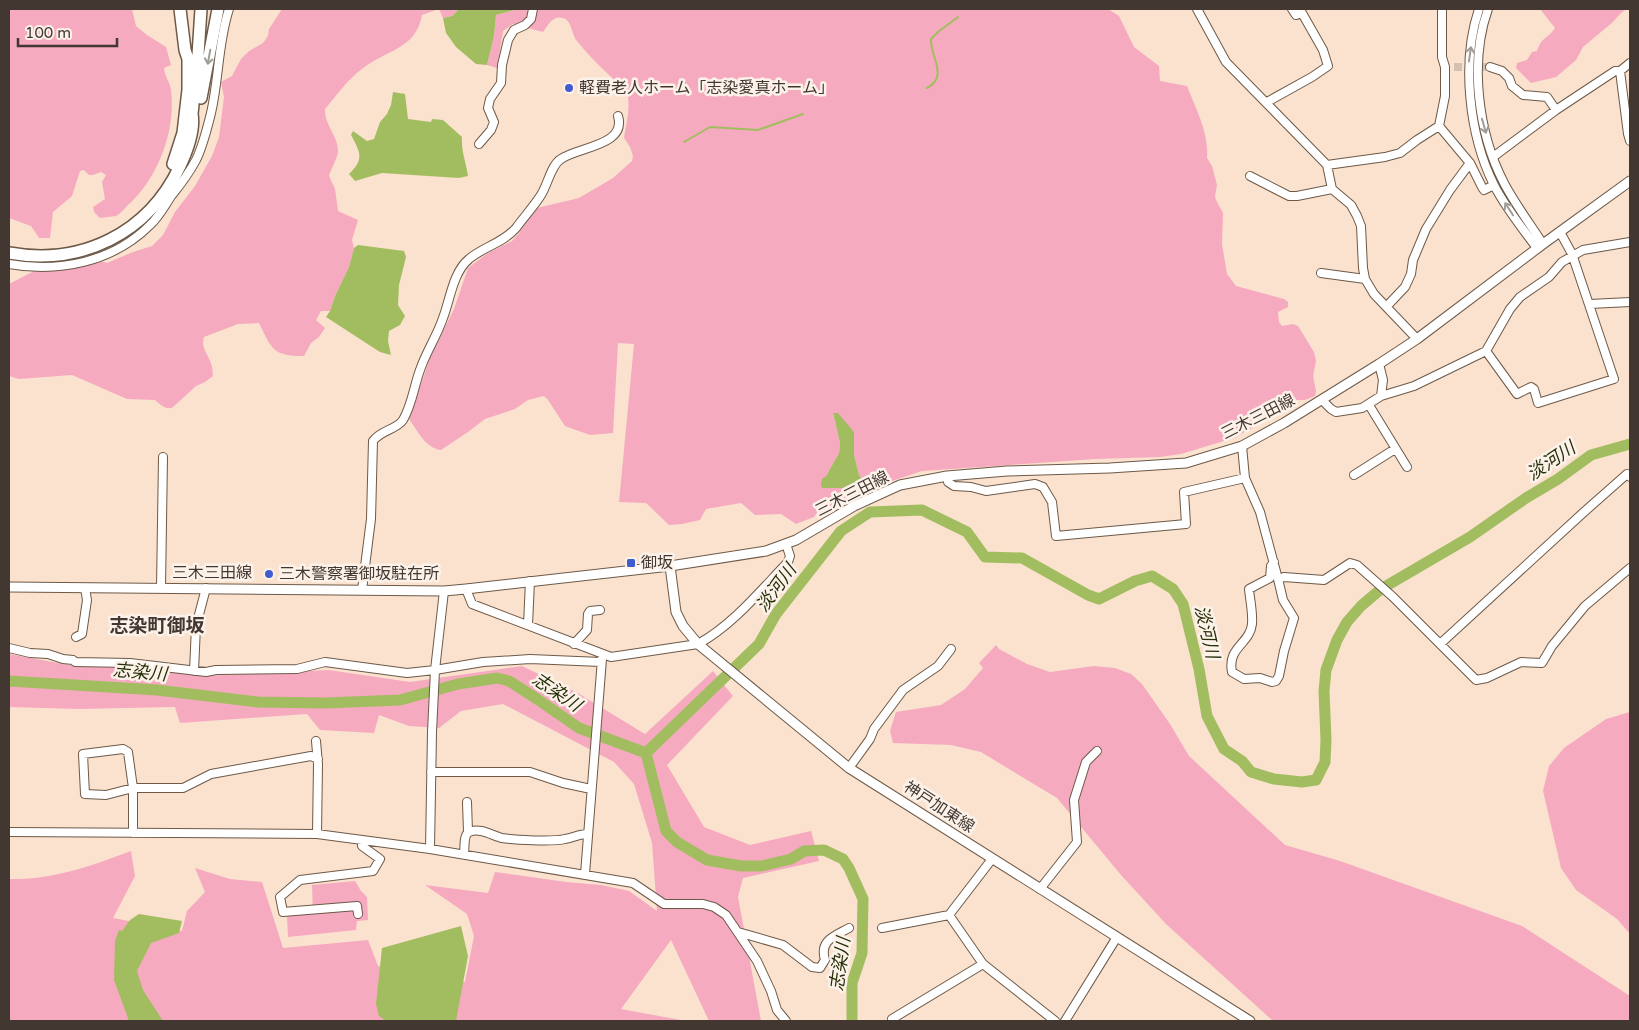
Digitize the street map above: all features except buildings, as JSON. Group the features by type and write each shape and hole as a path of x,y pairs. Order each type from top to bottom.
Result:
{"highway":[{"path":"180,9 185,50 188,58"},
{"path":"9,246 29,250 51,250 86,243 120,226 147,204 168,173 180,142 187,99 188,58 193,45 195,9"},
{"path":"9,253 41,257 65,255 98,245 127,230 151,208 164,192 175,176 187,149 193,121 201,9"},
{"path":"193,121 199,108 218,9"}],"main road":[{"name":"三木三田線","path":"9,587 444,591 466,589 670,566 766,551 786,544 854,506 900,485 947,476 1007,471 1110,468 1186,463 1242,446 1284,424 1379,364 1417,339 1630,181"},
{"name":"神戸加東線","path":"670,566 676,612 683,626 698,644 849,768 1250,1021"}],"street":[{"path":"9,264 46,268 84,262 119,248 152,224 190,170 201,147 214,98 229,9"},
{"path":"479,144 491,130 494,122 488,108 490,99 501,83 502,65 508,40 514,30 531,19 533,9"},
{"path":"1197,9 1226,62 1327,165 1332,189 1351,205 1357,216 1360,226 1365,279 1374,294 1417,339"},
{"path":"1266,102 1328,66 1324,50 1302,11 1296,15 1292,9"},
{"path":"1327,165 1385,157 1400,153 1439,126 1445,96 1442,57 1442,9"},
{"path":"1479,9 1475,20 1469,64 1472,118 1484,160 1494,185 1540,246"},
{"path":"1488,9 1483,23 1478,66 1481,117 1503,182 1540,246"},
{"path":"1493,157 1556,110 1630,63"},
{"path":"1444,67 1454,67"},
{"path":"1490,67 1502,71 1509,78 1512,86 1523,95 1547,98 1556,110"},
{"path":"1620,71 1630,141"},
{"path":"362,590 371,519 373,441 378,435 402,422 407,413 420,368 443,319 456,278 463,265 470,258 503,240 514,230 540,196 559,160 612,137 619,125 618,116"},
{"path":"1439,126 1470,163 1484,190 1494,185"},
{"path":"1387,306 1405,288 1411,274 1413,260 1426,229 1450,190 1470,163"},
{"path":"1250,176 1289,196 1332,189"},
{"path":"1486,351 1517,394 1531,388 1534,389 1538,403 1614,379 1572,254 1560,232"},
{"path":"1322,400 1336,412 1362,408 1381,396 1414,386 1486,351 1510,308 1520,297 1549,277 1572,254 1583,250 1630,242"},
{"path":"1321,273 1365,279"},
{"path":"1590,304 1630,302"},
{"path":"1379,364 1384,380 1381,396"},
{"path":"1369,405 1407,468"},
{"path":"1242,446 1244,478 1260,512 1274,562 1283,600 1294,618 1279,676 1276,681 1272,682 1260,678 1244,679 1232,672 1230,662 1232,656 1250,632 1252,624 1249,589 1270,578 1271,566 1274,562"},
{"path":"1354,475 1395,449"},
{"path":"162,588 163,457"},
{"path":"1440,644 1627,474 1630,477"},
{"path":"947,476 948,482 954,486 971,487 986,492 1035,484 1043,487 1052,502 1056,536 1186,524 1184,492 1244,478"},
{"path":"9,648 30,653 48,654 75,662 130,663 194,671 297,669 325,662 407,673 483,662 611,657 698,644 707,639 736,616 788,562 790,556 786,544"},
{"path":"1278,579 1324,580 1350,562 1357,565 1393,597 1476,680 1487,678 1521,662 1542,663 1552,646 1585,606 1630,568"},
{"path":"528,625 530,581"},
{"path":"76,637 82,634 87,600 85,588"},
{"path":"194,671 196,626 206,588"},
{"path":"466,589 472,604 574,644 602,658"},
{"path":"430,848 435,670 444,591"},
{"path":"574,644 587,630 588,614 590,611 600,610"},
{"path":"849,768 870,739 874,728 903,690 938,666 951,649"},
{"path":"585,874 602,658"},
{"path":"316,741 318,760 317,834"},
{"path":"132,833 133,788 128,752 123,748 83,754 85,794 106,795 133,788 183,788 211,774 311,756 318,760"},
{"path":"1040,888 1077,842 1074,800 1086,762 1097,751"},
{"path":"431,772 530,772 563,783 591,789"},
{"path":"464,854 468,832 467,802"},
{"path":"9,832 317,834 430,848 633,883 664,904 703,904 714,907 726,915 757,961 771,991 777,1010 786,1021"},
{"path":"468,832 492,833 501,838 526,840 563,840 580,834 587,834"},
{"path":"358,914 357,906 283,912 280,897 300,880 373,871 380,859 362,846 362,841"},
{"path":"882,928 949,915 992,859"},
{"path":"949,915 983,964 1055,1021"},
{"path":"738,932 784,945 812,967 820,968 825,960 824,946 830,939 849,928"},
{"path":"1065,1021 1117,937"},
{"path":"892,1019 983,964"}],"shaded area":[{"path":"9,9 132,9 136,26 166,47 171,65 164,68 170,87 172,106 168,137 163,153 148,181 139,194 116,216 100,218 94,212 93,207 105,199 102,182 106,175 101,172 89,175 84,170 80,171 72,196 53,212 50,238 39,238 31,226 9,218"},
{"path":"282,9 439,9 422,15 419,27 413,36 398,48 357,73 325,109 325,115 338,147 329,176 335,189 338,211 358,220 352,240 354,248 349,267 330,311 321,311 316,320 325,328 319,337 311,343 304,356 293,356 274,349 259,323 238,324 204,337 203,345 211,363 213,376 196,386 172,408 165,407 155,400 127,399 72,375 19,379 9,376 9,284 36,270 101,261 107,263 152,246 163,235 175,212 195,186 212,156 219,137 224,97 221,82 232,76 241,59 249,51 263,43 268,36 269,29"},
{"path":"439,9 459,9 452,16 443,18"},
{"path":"459,9 519,9 496,15 494,36 487,65 476,64 456,47 446,33 443,18 452,16"},
{"path":"519,9 1108,9 1119,16 1134,47 1159,66 1160,81 1187,86 1204,130 1207,158 1212,166 1217,185 1215,196 1223,213 1222,244 1227,274 1236,286 1284,299 1288,302 1288,307 1278,312 1279,322 1282,326 1293,324 1298,326 1314,352 1316,361 1313,376 1315,396 1305,400 1294,400 1272,417 1234,438 1181,454 1160,457 1096,459 922,471 850,498 834,509 821,507 814,517 796,524 781,514 755,515 741,503 706,509 700,520 669,525 646,503 619,502 634,344 618,343 613,433 590,435 565,426 544,396 528,400 515,409 485,419 441,450 435,449 422,438 409,419 430,358 454,309 468,268 488,253 512,241 537,208 579,198 613,178 632,161 633,156 624,138 628,110 627,93 577,41 569,22 563,18 556,18 543,32 513,24 503,31 497,68 487,65 494,36 496,15","holes":["833,414 854,432 854,455 859,475 826,476 839,453 840,443"]},
{"path":"1540,9 1626,9 1583,47 1576,60 1556,77 1531,83 1516,68 1517,63 1527,60 1532,52 1537,51 1543,40 1555,28"},
{"path":"393,92 405,94 408,119 431,122 432,119 443,120 462,137 468,176 459,178 382,173 355,181 349,174 357,165 359,152 351,135 353,131 367,141 374,139 380,122 387,114 391,105"},
{"path":"358,245 404,251 406,257 399,285 398,305 405,316 400,325 389,331 388,341 391,355 380,352 326,317 349,267 354,248"},
{"path":"833,413 838,413 854,432 854,455 859,475 864,482 856,488 822,488 822,479 826,476 839,453 840,443"},
{"path":"996,645 999,649 1027,664 1050,672 1094,666 1115,668 1131,674 1142,684 1170,724 1189,756 1285,845 1340,861 1522,926 1630,996 1630,1021 1273,1021 1166,924 1121,875 1057,798 981,752 951,745 893,743 890,731 896,712 941,705 965,689 983,668 979,663"},
{"path":"9,654 80,667 144,666 200,676 329,670 410,682 522,666 576,692 645,734 713,671 733,696 667,765 704,827 750,845 811,831 819,861 743,878 738,897 761,1021 709,1021 671,940 621,1009 686,1021 9,1021 9,879 56,875 86,867 131,851 135,876 113,918 182,931 187,911 205,892 195,868 230,879 262,882 283,948 368,940 378,966 465,982 474,936 467,914 425,885 488,893 495,872 601,885 629,891 657,911 652,843 634,784 614,762 503,704 461,711 439,728 409,726 379,715 374,733 320,730 307,714 180,723 175,707 79,709 9,707"},
{"path":"1630,712 1630,934 1617,919 1576,890 1561,868 1543,791 1549,766 1564,748 1606,719"},
{"path":"355,881 367,897 368,920 357,921 356,930 288,937 287,916 313,914 312,885"},
{"path":"139,914 182,921 179,933 151,943 137,971 143,990 163,1021 129,1021 114,980 115,941 119,930 122,931 130,920"},
{"path":"461,926 468,956 456,1021 386,1021 379,1016 376,1004 382,948"}],"waterway":[{"path":"927,88 937,78 938,72 931,39 958,17"},
{"path":"684,142 710,127 758,130 803,114"},
{"name":"淡河川","path":"646,753 759,644 776,614 841,531 870,512 922,510 967,532 985,557 1022,558 1088,595 1099,599 1135,581 1152,576 1173,589 1183,604 1199,669 1207,716 1224,749 1242,761 1251,772 1274,779 1302,782 1316,780 1325,762 1324,691 1326,670 1337,640 1347,622 1361,606 1381,589 1470,537 1591,455 1630,444"},
{"name":"志染川","path":"9,681 157,690 258,702 325,703 400,700 458,684 497,678 509,681 579,728 646,753"},
{"name":"志染川","path":"646,753 666,831 677,842 707,860 741,866 762,866 791,859 804,851 824,850 843,859 863,899 862,953 852,983 852,1021"}],"tunnel":[{"path":"1454,67 1490,67"}],"place":[{"name":"軽費老人ホーム「志染愛真ホーム」","path":"569,88"},
{"name":"御坂","path":"631,563"},
{"name":"三木警察署御坂駐在所","path":"269,574"}],"district":[{"name":"志染町御坂","path":"157,626"}]}
